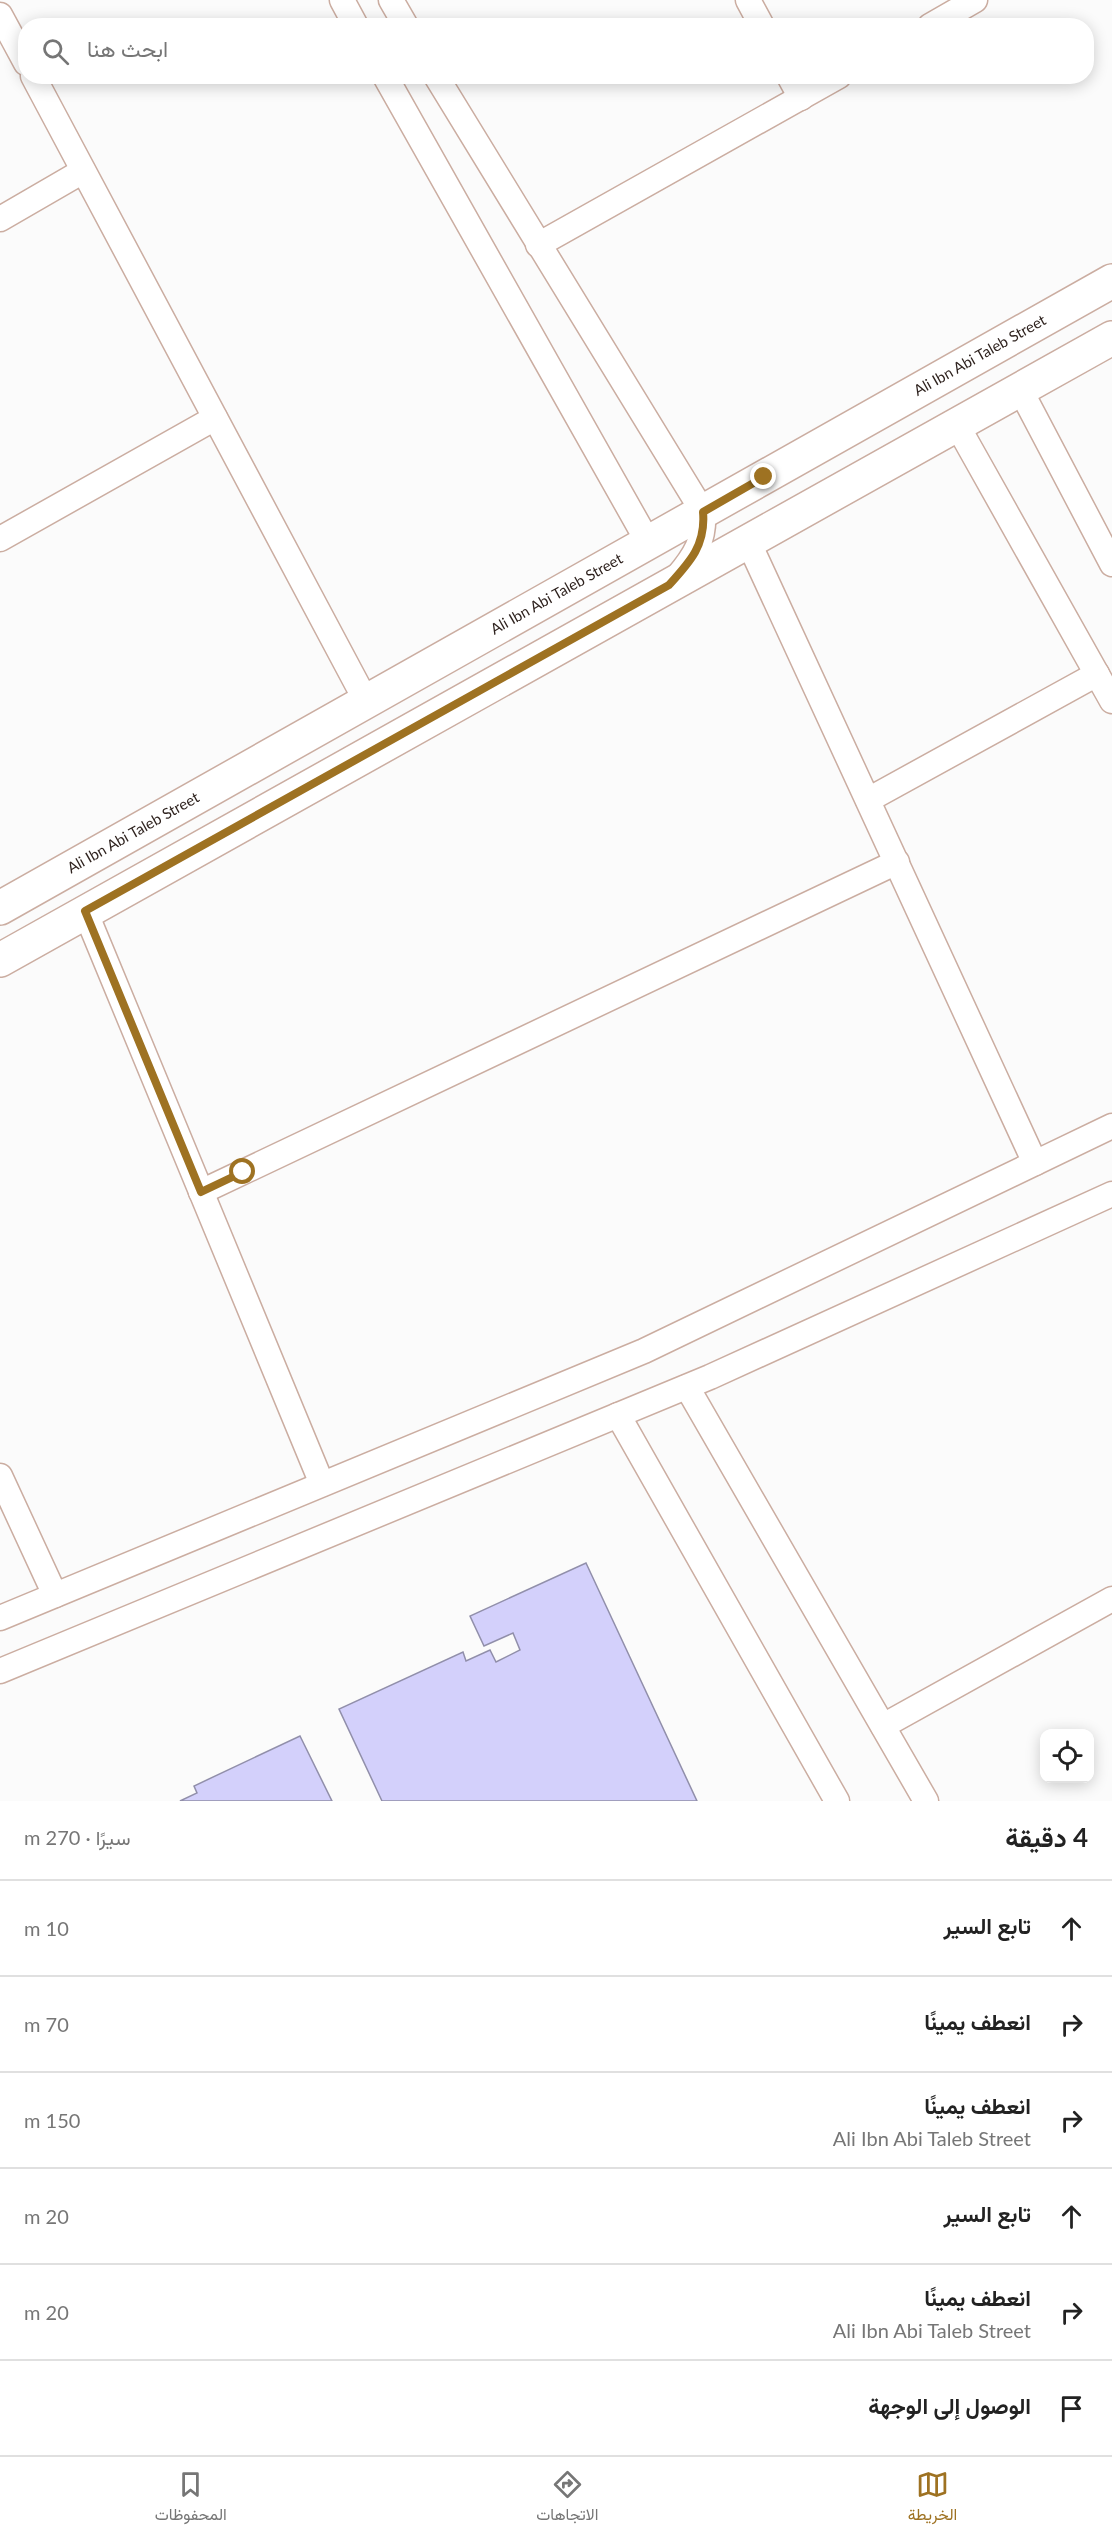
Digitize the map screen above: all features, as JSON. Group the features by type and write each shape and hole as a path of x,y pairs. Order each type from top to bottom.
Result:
{"street":[{"path":"342,0 352,18"},
{"path":"391,0 401,18"},
{"path":"748,0 758,18"},
{"path":"944,18 975,0"},
{"path":"0,15 18,48"},
{"path":"37,84 366,701"},
{"path":"390,84 648,542"},
{"path":"441,84 703,512 704,526 698,551 669,585"},
{"path":"793,84 801,98"},
{"path":"538,245 825,84"},
{"path":"0,219 83,171"},
{"name":"Ali Ibn Abi Taleb Street","path":"0,908 1112,281"},
{"path":"0,960 1112,338"},
{"path":"1020,389 1112,564"},
{"path":"0,539 215,418"},
{"path":"957,424 1112,701"},
{"path":"748,541 1035,1163"},
{"path":"868,800 1097,674"},
{"path":"201,1192 897,862"},
{"path":"85,911 322,1484"},
{"path":"0,1618 644,1351 1112,1126"},
{"path":"0,1671 687,1387 1112,1194"},
{"path":"687,1387 926,1801"},
{"path":"618,1415 837,1801"},
{"path":"0,1476 55,1595"},
{"path":"883,1726 1112,1599"}],"building":[{"path":"586,1563 697,1801 382,1801 339,1709 463,1652 466,1661 490,1650 496,1662 520,1650 513,1633 484,1646 470,1616"},
{"path":"300,1736 332,1801 180,1801 197,1793 194,1786"}],"route":[{"path":"243,1172 201,1192 85,911 669,585 698,551 704,526 703,512 764,477"}]}
